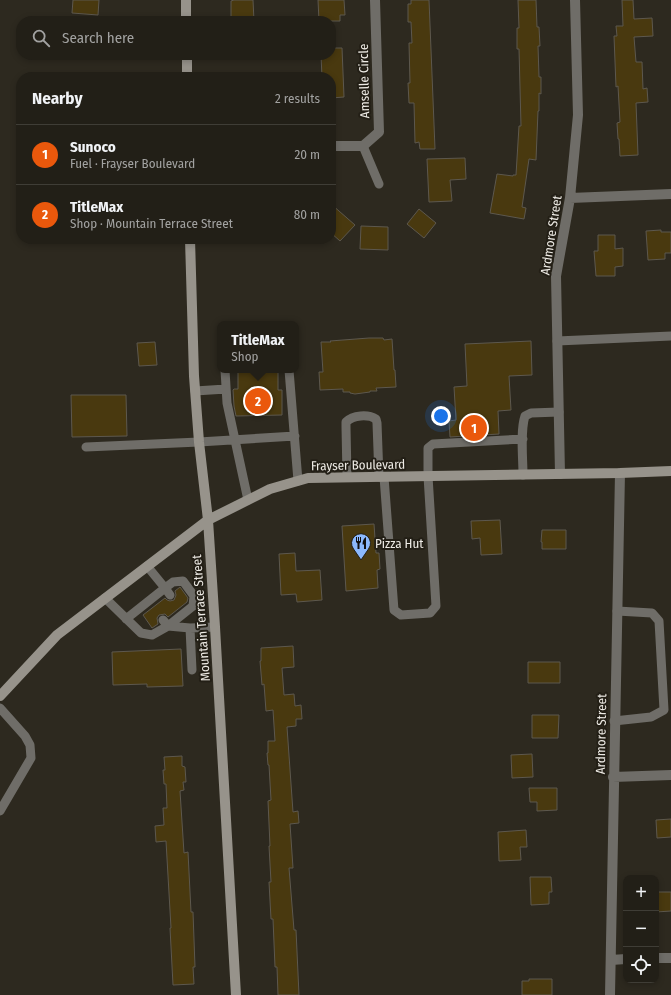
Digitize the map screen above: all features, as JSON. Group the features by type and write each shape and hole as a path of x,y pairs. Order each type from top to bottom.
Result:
{"street":[{"path":"186,0 186,16"},
{"name":"Amselle Circle","path":"363,146 378,132 375,0"},
{"name":"Ardmore Street","path":"560,474 556,276 570,198 578,115 575,0"},
{"path":"187,60 187,72"},
{"path":"336,146 363,146"},
{"path":"570,198 671,194"},
{"name":"Mountain Terrace Street","path":"190,244 195,391 208,520 236,995"},
{"name":"Frayser Boulevard","path":"0,696 57,635 105,598 208,520 270,489 308,478 671,471"},
{"name":"Ardmore Street","path":"610,995 614,721 620,473"},
{"path":"613,777 671,776"},
{"path":"659,958 671,958"},
{"path":"611,960 623,959"}],"lane":[{"path":"363,146 379,184"},
{"path":"557,341 671,336"},
{"path":"225,373 226,403 248,500"},
{"path":"289,373 298,481"},
{"path":"195,391 226,389"},
{"path":"524,475 523,439 525,416 531,413 559,412"},
{"path":"347,478 346,422 350,418 372,417 376,419 377,423 394,610 401,615 430,612 436,606 428,476 428,448 433,444 523,439"},
{"path":"86,447 295,436"},
{"path":"147,566 167,591"},
{"path":"105,598 126,619 141,633 152,635 182,610 193,606 194,596 183,581 173,582 167,591 151,604 126,619"},
{"path":"614,721 651,717 664,710 659,621 652,613 617,611"},
{"path":"166,623 190,628 215,627"},
{"path":"190,628 192,670"},
{"path":"0,708 25,736 30,745 31,758 0,811"}],"building":[{"path":"73,0 99,0 98,15 72,13"},
{"path":"253,0 254,16 231,16 231,1"},
{"path":"318,0 344,0 345,15 340,15 340,21 336,21 336,16 319,16"},
{"path":"411,0 429,0 435,149 420,149 419,142 415,143 414,103 409,103 408,83 410,83 409,43 412,43 411,22 408,22 408,4 411,4"},
{"path":"518,0 536,0 537,27 539,27 540,46 538,46 539,77 541,77 536,160 529,159 522,207 526,208 524,219 490,213 497,174 516,175 519,126 521,126 519,49 517,49 517,28 519,28"},
{"path":"622,0 633,0 634,19 652,18 653,36 634,37 636,62 642,62 643,89 647,88 648,102 636,103 638,155 620,156 617,123 620,122 618,86 616,87 614,36 617,36 616,26 623,26"},
{"path":"336,48 342,48 344,97 336,98 336,72 322,72 321,60 336,60"},
{"path":"465,158 466,179 450,180 452,201 429,202 427,159"},
{"path":"336,208 355,225 340,241 336,237"},
{"path":"419,209 436,223 424,238 407,224"},
{"path":"361,226 388,227 388,250 360,249"},
{"path":"661,230 661,232 671,232 671,253 665,253 665,259 648,260 646,231"},
{"path":"598,235 615,235 615,249 623,248 623,266 615,267 615,276 596,276 594,251 598,251"},
{"path":"383,338 384,340 392,339 396,387 376,388 377,391 355,394 343,392 343,389 320,390 319,372 323,372 321,342"},
{"path":"531,341 532,375 509,376 511,410 498,411 499,434 450,437 449,421 456,420 454,387 467,386 465,344"},
{"path":"155,342 157,365 139,366 137,343"},
{"path":"238,373 278,373 278,390 282,390 282,415 236,416 233,390 238,389"},
{"path":"71,395 126,395 127,436 72,437"},
{"path":"500,520 502,554 481,555 480,538 472,539 471,521"},
{"path":"374,524 376,553 379,553 380,569 377,570 378,588 346,591 342,526"},
{"path":"542,530 566,530 566,549 542,549"},
{"path":"295,553 296,571 320,570 322,600 297,602 296,594 281,595 279,554"},
{"path":"180,587 188,598 187,602 168,617 165,614 159,615 157,618 158,624 152,628 143,615 165,598 170,601 174,600 176,595 175,591"},
{"path":"293,646 294,667 282,668 284,695 294,694 295,706 301,705 302,719 296,719 296,726 287,727 293,812 298,811 299,823 290,824 293,868 289,868 294,930 296,930 299,995 278,995 277,967 275,967 273,919 271,919 269,882 271,882 268,801 271,800 267,753 268,741 275,741 273,710 266,711 264,684 262,685 260,661 261,648"},
{"path":"181,649 183,686 147,687 147,684 113,685 112,652"},
{"path":"528,662 560,662 560,683 528,683"},
{"path":"532,715 559,715 558,738 532,738"},
{"path":"532,754 533,777 512,778 511,755"},
{"path":"182,756 182,766 185,767 186,782 183,782 184,790 180,791 184,853 188,852 191,912 193,912 195,967 193,967 194,984 173,985 166,841 156,842 155,826 164,825 163,808 167,808 166,784 164,784 163,770 165,770 164,757"},
{"path":"529,788 557,788 557,810 537,811 537,802 530,802"},
{"path":"671,819 671,837 657,838 656,820"},
{"path":"526,830 527,847 520,847 521,860 499,861 498,832"},
{"path":"530,877 551,877 552,892 549,892 549,904 531,905"},
{"path":"659,892 671,892 671,911 659,912"},
{"path":"529,979 552,979 552,995 522,995 522,981 529,981"}],"place":[{"name":"TitleMax","path":"258,401"},
{"name":"Sunoco","path":"474,428"},
{"name":"Pizza Hut","path":"361,560"}]}
